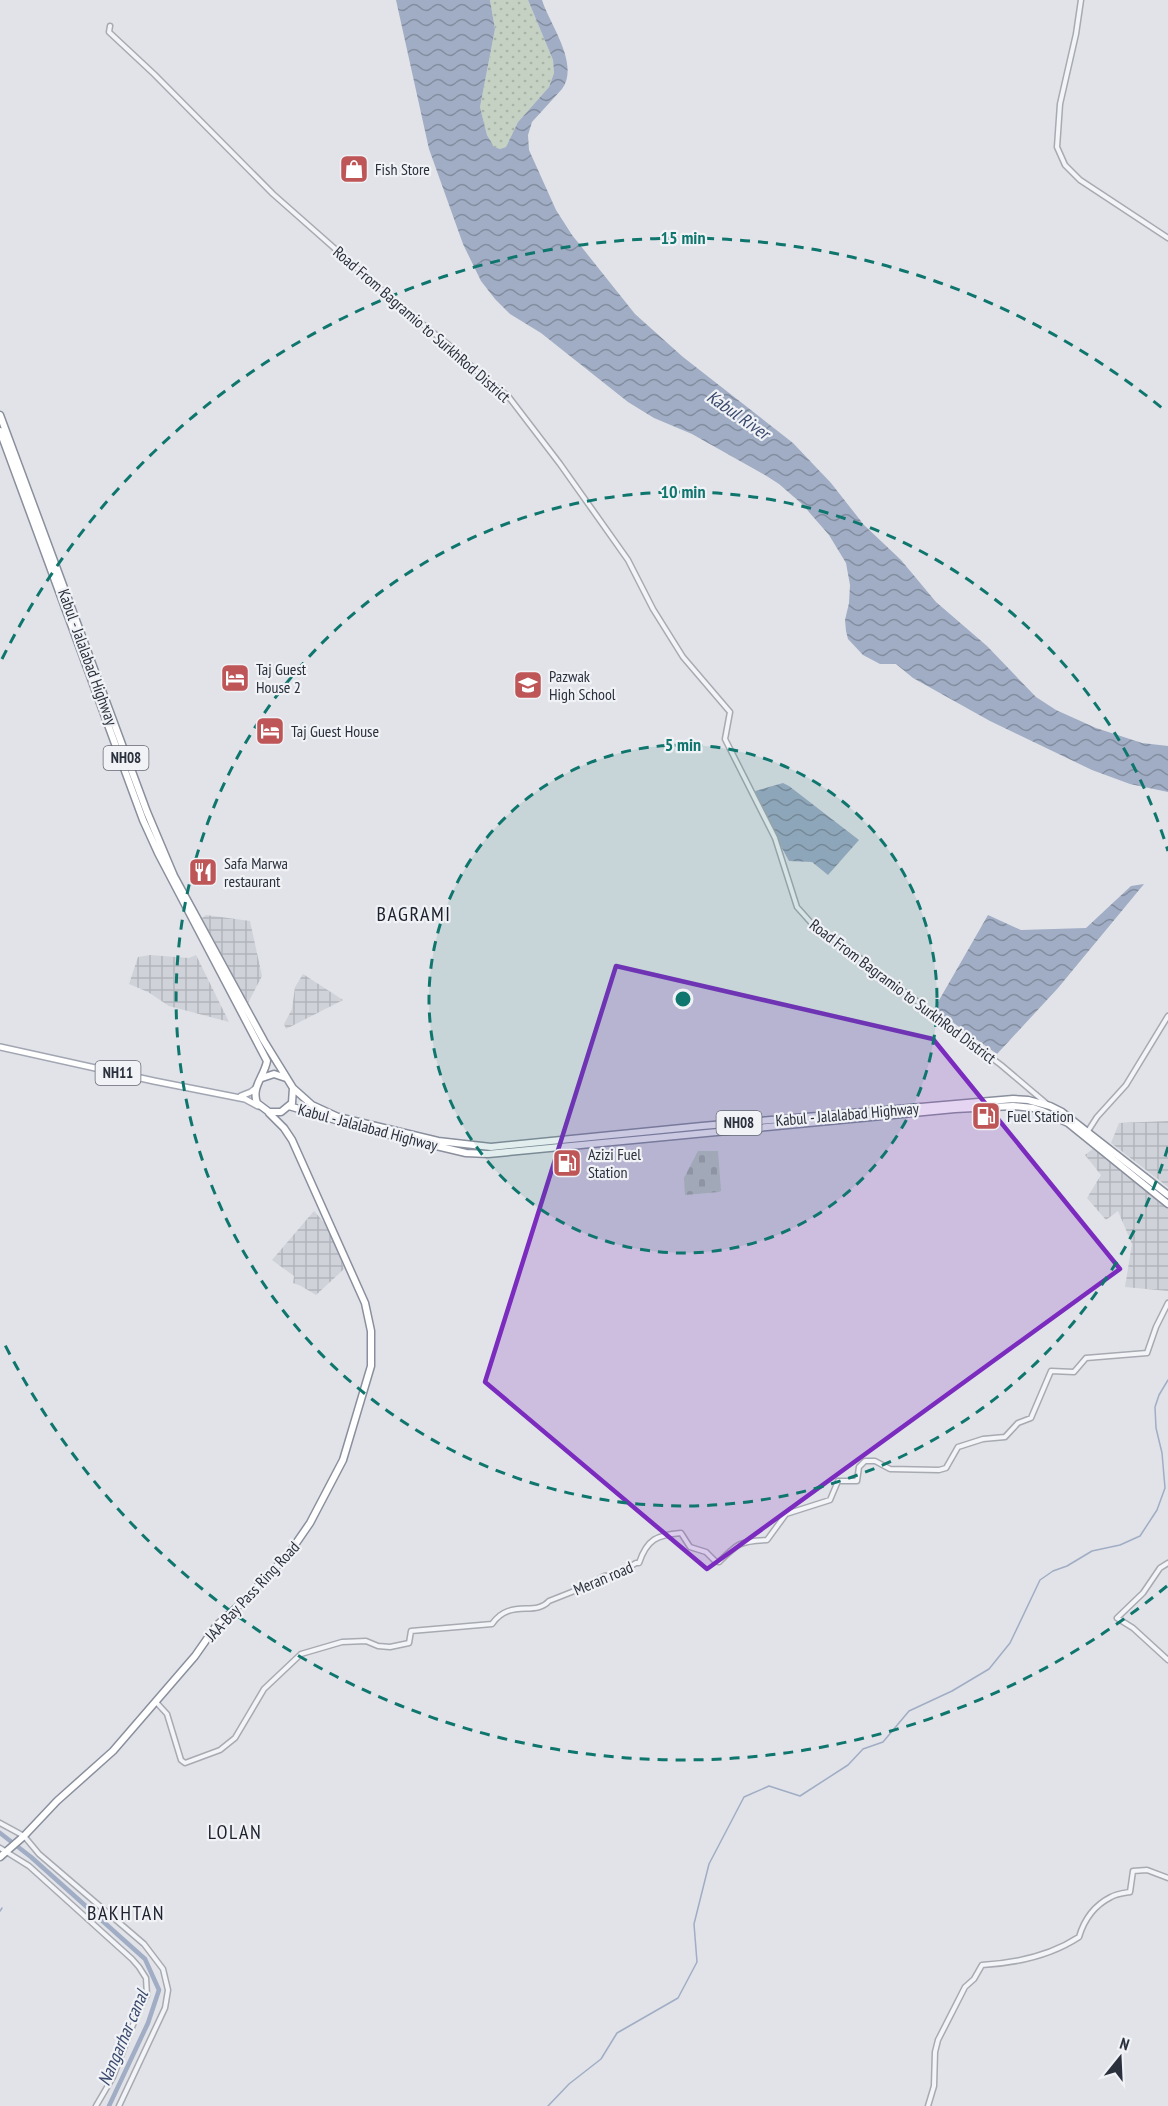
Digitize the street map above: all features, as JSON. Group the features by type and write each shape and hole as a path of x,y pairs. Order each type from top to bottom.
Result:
{"highway":[{"name":"Kabul - Jalalabad Highway","path":"0,415 123,751 170,866 264,1041 292,1085 294,1099 288,1108 281,1112 269,1112"},
{"name":"Kabul - Jalalabad Highway","path":"0,431 143,820 158,854 267,1061 262,1078"},
{"name":"Kabul - Jalalabad Highway","path":"262,1078 274,1074 286,1078 305,1100 323,1111 373,1129"},
{"path":"262,1078 256,1088 255,1098 261,1107 269,1112"},
{"name":"Kabul - Jalalabad Highway","path":"288,1108 373,1129 456,1144 491,1147 765,1125 979,1105 1013,1099 1028,1100 1050,1106 1088,1131 1168,1195"},
{"name":"Kabul - Jalalabad Highway","path":"979,1105 1033,1108 1068,1123 1168,1204"},
{"path":"284,1128 288,1108"},
{"name":"JAA-Bay Pass Ring Road","path":"4,1852 24,1836 113,1751 195,1656 216,1626 246,1599 297,1543 324,1499 343,1460 371,1366 371,1331 365,1303 292,1140 269,1112"}],"main road":[{"name":"NH11","path":"0,1047 236,1097 261,1107"},
{"path":"236,1097 244,1096 256,1088"}],"street":[{"path":"1081,0 1076,34 1060,104 1057,147 1065,165 1080,180 1168,238"},
{"name":"Road From Bagramio to SurkhRod District","path":"110,26 109,32 273,194 401,307 450,345 484,378 508,396 560,464 628,560 652,609 683,657 730,712 725,739 775,838 799,910 814,926 852,952 1034,1091 1050,1106"},
{"path":"1088,1131 1097,1117 1126,1085 1168,1016"},
{"path":"1028,1100 1034,1091"},
{"name":"Meran road","path":"156,1702 167,1714 181,1760 194,1761 196,1757 220,1750 235,1738 264,1689 301,1654 342,1642 362,1641 390,1647 409,1643 411,1631 492,1624 503,1612 544,1606 549,1601 592,1584 604,1576 616,1575 639,1563 649,1542 658,1537 681,1533 690,1547 706,1552 719,1562 737,1544 750,1540 766,1540 786,1514 830,1500 838,1481 857,1481 859,1467 865,1461 875,1461 890,1469 939,1470 946,1468 958,1447 983,1439 1005,1437 1018,1424 1031,1418 1051,1371 1074,1372 1086,1358 1147,1353 1168,1303"},
{"path":"1168,1563 1160,1568 1143,1593 1117,1618 1133,1628 1168,1660"},
{"path":"0,1823 24,1836 39,1854 144,1944 163,1969 168,1990 165,2008 120,2106"},
{"path":"4,1852 29,1866 132,1959 146,1978 147,1995 113,2077 96,2106"},
{"path":"928,2106 934,2086 935,2052 938,2040 965,1987 974,1979 982,1965 1004,1964 1042,1955 1063,1947 1079,1937 1083,1922 1099,1906 1110,1897 1130,1892 1133,1871 1147,1870 1168,1878"}],"highlighted area":[{"path":"616,966 933,1039 1120,1269 707,1569 485,1382"}],"shaded area":[{"path":"206,915 250,921 262,976 248,1003 202,918"},
{"path":"150,955 189,958 196,955 229,1022 169,1006 148,992 129,984 138,957"},
{"path":"303,974 343,1000 286,1029 284,1024 292,1009 295,987"},
{"path":"1168,1121 1168,1187 1111,1143 1119,1123"},
{"path":"1094,1148 1168,1202 1168,1291 1125,1287 1132,1244 1118,1211 1106,1220 1087,1198 1101,1175 1085,1155"},
{"path":"314,1211 327,1226 336,1243 344,1269 316,1295 293,1283 294,1276 272,1260"}],"green space":[{"path":"490,0 528,0 553,60 554,73 549,87 518,122 506,147 500,149 494,148 487,135 480,107 495,29"},
{"path":"698,1151 718,1151 721,1191 685,1195 684,1178"}],"water":[{"name":"Kabul River","path":"396,0 490,0 495,29 480,107 487,135 494,147 500,149 506,147 518,122 549,87 554,73 553,60 528,0 542,0 562,44 568,68 567,79 562,89 532,122 528,135 529,150 556,210 572,235 635,314 683,357 793,443 831,483 864,525 901,560 936,602 987,646 1036,697 1056,710 1096,728 1142,743 1168,746 1168,792 1130,784 1092,770 990,721 913,678 896,664 880,664 863,655 848,639 846,631 845,620 850,585 846,563 829,535 802,504 765,475 692,434 654,418 628,402 541,333 510,314 495,299 481,281 463,244 429,149"},
{"path":"783,783 859,840 828,875 812,862 789,861 778,841 755,791"},
{"path":"1144,884 1058,988 997,1054 934,1009 988,915 1021,930 1086,928 1131,886"}],"waterway":[{"path":"548,2106 569,2084 601,2059 617,2033 678,1998 697,1962 694,1924 709,1864 744,1797 769,1786 800,1796 848,1765 863,1749 883,1742 909,1711 952,1691 989,1669 1010,1643 1040,1580 1092,1551 1120,1545 1140,1536 1157,1510 1165,1488 1155,1407 1168,1380"},
{"name":"Nangarhar canal","path":"0,1833 31,1857 145,1959 159,1990 148,2023 109,2106"}],"place":[{"name":"Fish Store","path":"354,169"},
{"name":"Taj Guest House 2","path":"235,678"},
{"name":"Pazwak High School","path":"528,685"},
{"name":"Taj Guest House","path":"270,731"},
{"name":"Safa Marwa restaurant","path":"203,872"},
{"name":"Fuel Station","path":"986,1116"},
{"name":"Azizi Fuel Station","path":"567,1163"}],"district":[{"name":"BAGRAMI","path":"414,914"},
{"name":"LOLAN","path":"235,1832"},
{"name":"BAKHTAN","path":"126,1913"}]}
